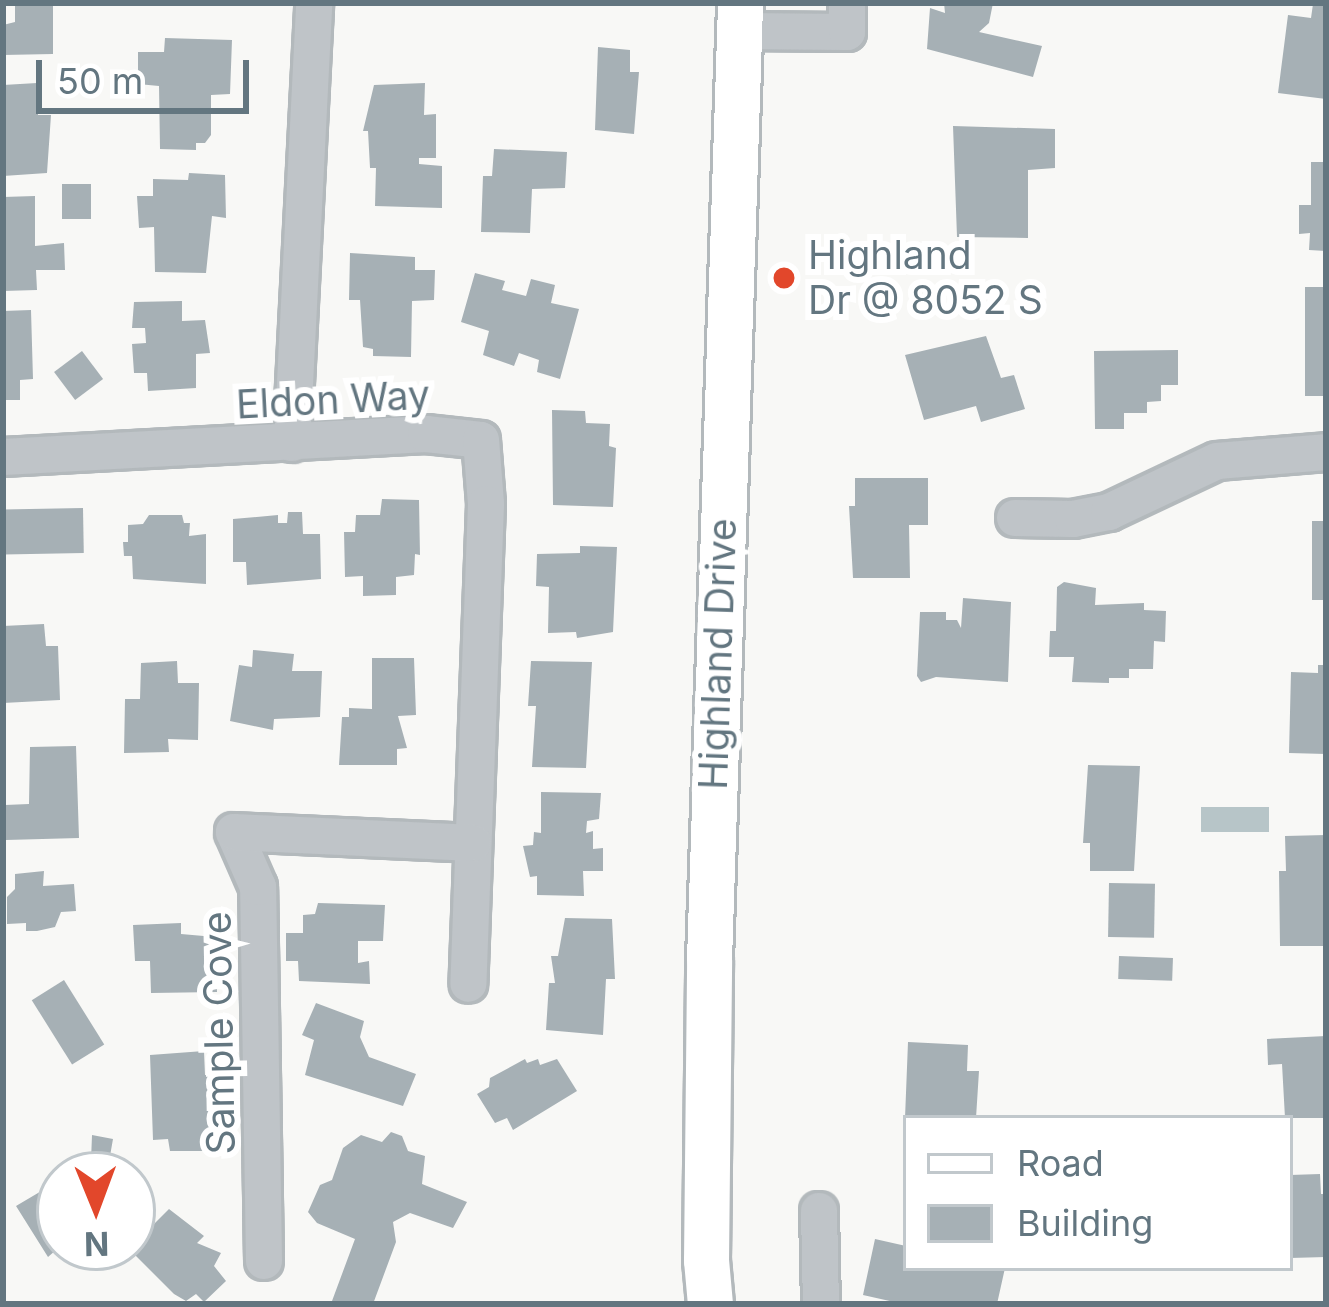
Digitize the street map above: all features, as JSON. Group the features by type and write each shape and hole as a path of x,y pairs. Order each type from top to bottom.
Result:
{"main road":[{"name":"Highland Drive","path":"710,1304 706,1260 709,960 740,17"}],"street":[{"path":"292,443 314,3"},
{"path":"740,17 847,32 847,3"},
{"name":"Eldon Way","path":"3,458 426,434 481,440 486,504 473,843"},
{"path":"1015,518 1073,519 1109,512 1216,461 1326,452"},
{"name":"Sample Cove","path":"264,1261 259,887 234,832 473,843"},
{"path":"468,985 473,843"},
{"path":"818,1211 821,1304"}],"shaded area":[{"path":"1201,807 1269,807 1269,832 1201,832"}],"building":[{"path":"15,3 53,3 53,54 3,55 3,25 15,22"},
{"path":"944,3 993,3 989,23 979,32 1042,46 1033,77 927,49 930,8 945,13"},
{"path":"1313,4 1326,6 1326,99 1278,93 1288,15 1311,18"},
{"path":"165,38 232,40 230,94 211,95 211,135 205,143 196,143 196,150 160,149 159,86 138,84 138,52 164,52"},
{"path":"598,47 630,50 630,72 639,72 634,134 595,130"},
{"path":"37,83 38,115 51,115 47,173 3,176 3,85"},
{"path":"425,83 424,115 436,114 436,158 419,158 419,164 442,166 442,208 375,206 376,168 370,168 368,131 363,131 374,85"},
{"path":"953,126 1055,129 1055,168 1028,170 1028,238 957,237"},
{"path":"494,149 567,152 565,188 532,189 530,233 481,232 483,176 492,176"},
{"path":"1311,162 1326,162 1326,251 1309,250 1310,233 1299,234 1299,205 1311,205"},
{"path":"189,173 225,175 226,218 212,216 206,273 155,272 154,227 139,228 137,196 153,196 153,179 188,180"},
{"path":"62,184 91,184 91,219 62,219"},
{"path":"35,196 35,246 64,243 65,270 36,270 37,290 3,291 3,197"},
{"path":"350,253 415,257 415,270 435,270 434,300 412,301 411,357 373,356 373,349 363,347 360,300 349,300"},
{"path":"475,273 505,281 502,290 526,296 531,279 555,285 551,303 579,309 560,379 537,372 539,360 519,353 514,366 483,355 489,331 461,322"},
{"path":"1305,287 1326,287 1326,396 1305,396"},
{"path":"182,301 182,321 205,320 210,353 196,354 196,388 148,391 147,373 134,373 132,344 146,343 145,328 132,328 134,302"},
{"path":"31,310 33,379 20,380 20,400 3,400 3,311"},
{"path":"986,336 1001,378 1014,375 1025,409 981,422 976,406 924,420 905,355"},
{"path":"1178,350 1178,385 1161,385 1161,401 1147,402 1147,413 1124,413 1124,429 1095,429 1094,351"},
{"path":"82,351 103,379 75,400 54,372"},
{"path":"552,410 585,411 586,423 610,424 609,446 616,448 613,507 553,505"},
{"path":"855,478 928,478 928,525 909,525 910,578 853,578 849,506 855,506"},
{"path":"382,499 419,500 420,555 415,554 414,575 396,577 396,595 363,596 363,576 345,577 344,532 355,532 356,515 380,515"},
{"path":"83,508 84,553 4,554 3,509"},
{"path":"288,512 302,512 303,534 320,534 321,579 247,585 246,562 233,562 233,519 278,515 278,523 287,523"},
{"path":"149,515 182,515 184,523 190,523 189,536 206,534 206,584 133,579 132,556 124,556 123,542 128,542 128,525 143,524"},
{"path":"1312,521 1326,521 1326,600 1312,600"},
{"path":"580,546 617,547 613,632 577,638 576,632 548,633 549,587 536,586 537,554 580,553"},
{"path":"1064,582 1096,588 1095,605 1144,603 1144,610 1166,611 1165,642 1154,641 1153,669 1129,669 1129,678 1109,678 1109,683 1072,682 1074,657 1049,657 1050,631 1056,631 1057,587"},
{"path":"963,598 1011,602 1008,682 936,677 921,682 917,676 920,612 946,612 946,620 957,620 961,628"},
{"path":"44,624 46,646 58,646 60,700 3,703 3,626"},
{"path":"253,650 294,654 292,671 322,671 320,717 274,719 273,730 230,721 239,665 252,667"},
{"path":"372,658 414,658 416,715 398,716 407,748 397,749 397,765 339,765 342,717 349,717 349,708 372,709"},
{"path":"177,661 178,683 199,683 198,740 168,739 169,752 124,753 125,699 140,699 141,663"},
{"path":"531,661 592,662 586,768 532,767 536,706 528,706"},
{"path":"1318,665 1326,665 1326,754 1289,753 1291,672 1318,673"},
{"path":"76,746 79,838 6,840 5,805 29,804 30,747"},
{"path":"1088,765 1140,766 1134,871 1090,871 1090,843 1083,843"},
{"path":"541,792 601,793 599,819 587,821 586,833 593,831 593,849 603,848 603,871 583,871 584,896 537,895 537,876 530,877 523,846 533,845 534,832 541,833"},
{"path":"1326,835 1326,946 1280,946 1279,871 1286,871 1285,836"},
{"path":"44,871 43,886 74,884 76,911 61,912 55,927 37,931 26,931 26,923 7,924 7,897 15,889 15,874"},
{"path":"1109,883 1155,884 1154,938 1108,937"},
{"path":"318,903 385,905 383,941 358,941 358,963 369,961 370,984 299,981 298,961 286,961 286,933 303,933 303,915 315,914"},
{"path":"565,918 612,919 615,979 606,979 603,1035 546,1030 549,983 555,983 551,956 558,956"},
{"path":"181,923 181,934 215,937 217,992 151,993 150,961 135,961 133,925"},
{"path":"1119,956 1173,958 1172,981 1118,979"},
{"path":"64,980 104,1044 72,1065 32,1000"},
{"path":"316,1003 364,1021 360,1037 369,1057 416,1074 403,1106 305,1075 314,1040 302,1035"},
{"path":"1326,1036 1326,1118 1285,1115 1282,1064 1268,1065 1267,1039"},
{"path":"908,1042 968,1045 967,1071 979,1071 976,1115 905,1115"},
{"path":"204,1051 205,1075 215,1075 216,1133 208,1133 208,1151 170,1151 168,1139 153,1140 150,1055"},
{"path":"525,1059 527,1063 538,1059 540,1065 557,1059 577,1091 513,1130 507,1118 495,1123 477,1094 489,1087 490,1078"},
{"path":"391,1132 402,1136 408,1151 425,1156 422,1184 467,1202 453,1228 410,1213 393,1222 396,1242 373,1304 340,1304 332,1301 355,1239 317,1223 308,1212 320,1185 332,1180 343,1148 361,1135 382,1142"},
{"path":"92,1135 113,1139 111,1151 91,1151"},
{"path":"1320,1174 1321,1194 1326,1194 1326,1257 1293,1258 1293,1175"},
{"path":"36,1194 36,1238 16,1206"},
{"path":"169,1209 204,1236 197,1243 221,1253 214,1266 226,1281 204,1302 196,1294 186,1301 174,1294 151,1271 156,1271 156,1222"},
{"path":"875,1239 903,1245 903,1271 1004,1271 997,1304 903,1304 863,1295"}],"place":[{"name":"Highland Dr @ 8052 S","path":"784,278"}]}
